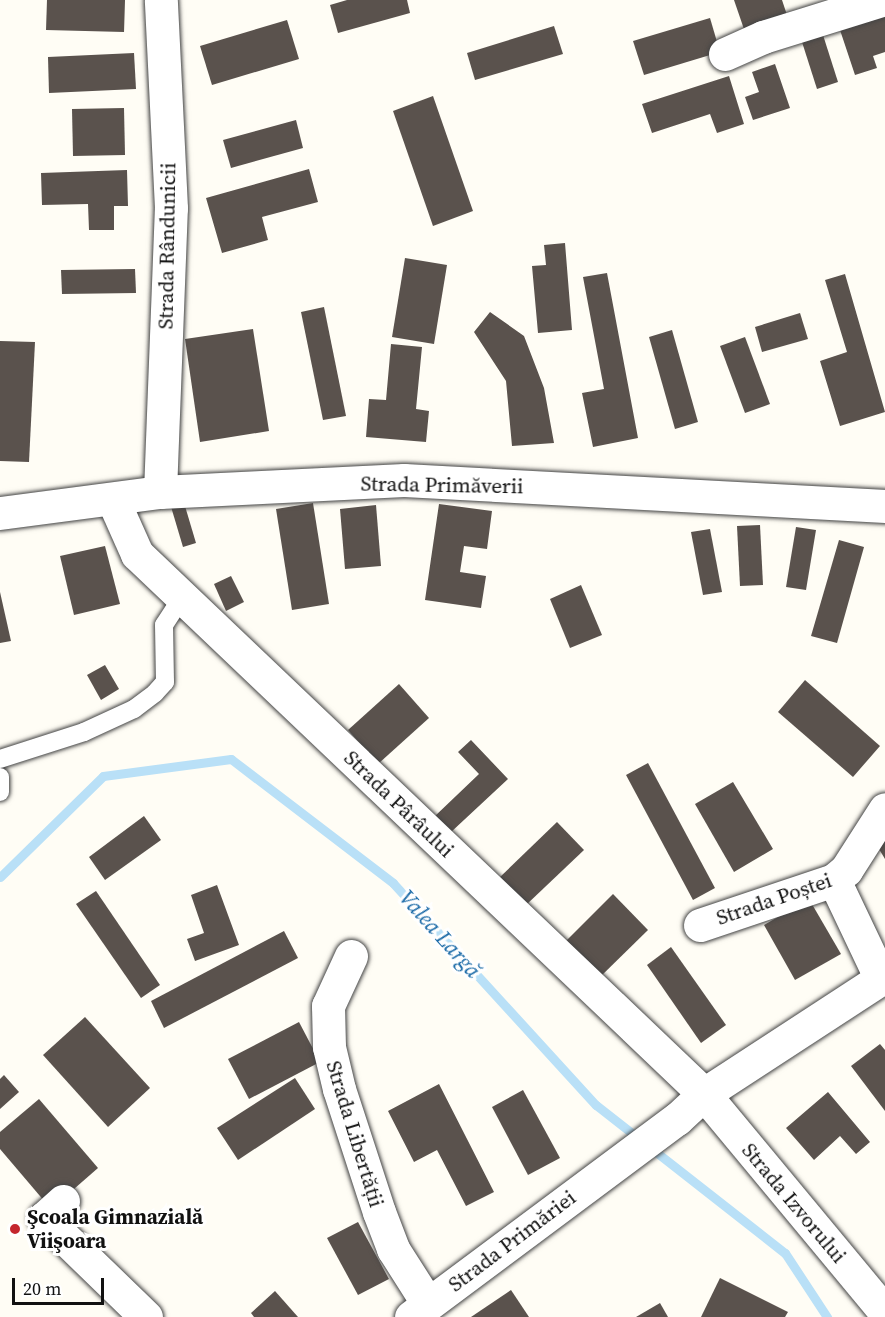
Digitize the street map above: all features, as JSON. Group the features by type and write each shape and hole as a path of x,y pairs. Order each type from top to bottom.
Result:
{"street":[{"name":"Strada Rândunicii","path":"160,492 171,208 161,0"},
{"path":"725,54 763,37 882,0"},
{"name":"Strada Primăverii","path":"0,513 113,500 160,492 404,480 881,502"},
{"name":"Strada Pârâului","path":"113,500 137,554 704,1094"},
{"name":"Strada Poștei","path":"699,925 834,880 846,870 885,809"},
{"path":"834,880 883,978"},
{"name":"Strada Libertății","path":"351,956 328,1006 329,1047 339,1089 379,1212 419,1310"},
{"name":"Strada Primăriei","path":"419,1310 677,1119 704,1094 883,978"},
{"name":"Strada Izvorului","path":"704,1094 885,1312"},
{"path":"63,1201 44,1218 146,1317"}],"lane":[{"path":"0,759 84,732 134,709 155,693 165,682 164,625 182,597"},
{"path":"0,777 0,792"}],"building":[{"path":"47,0 125,0 124,32 46,30"},
{"path":"347,0 407,0 410,13 338,33 330,5"},
{"path":"734,0 782,0 789,21 746,35"},
{"path":"885,15 885,52 873,56 877,68 855,75 840,30"},
{"path":"710,18 720,52 644,75 633,41"},
{"path":"287,20 299,59 212,85 200,46"},
{"path":"554,26 563,54 475,80 467,53"},
{"path":"823,35 838,82 817,89 802,42"},
{"path":"134,53 136,89 49,93 48,57"},
{"path":"775,64 790,108 753,120 745,97 759,92 752,72"},
{"path":"729,76 744,124 717,133 710,114 652,133 642,104"},
{"path":"433,96 473,211 433,226 393,111"},
{"path":"124,108 125,155 73,156 72,109"},
{"path":"296,120 303,148 231,168 223,140"},
{"path":"309,169 318,202 262,217 268,240 222,253 206,198"},
{"path":"127,170 128,206 114,206 114,230 89,230 88,204 42,205 41,173"},
{"path":"565,243 572,330 538,333 532,266 546,265 544,245"},
{"path":"405,258 447,265 434,344 392,337"},
{"path":"135,269 136,293 62,294 61,270"},
{"path":"607,273 638,438 593,447 582,393 604,389 583,277"},
{"path":"845,274 885,412 840,426 820,361 847,352 825,280"},
{"path":"324,307 346,416 323,420 301,312"},
{"path":"490,312 524,336 544,388 554,443 512,446 506,381 474,332"},
{"path":"800,313 808,339 762,352 755,327"},
{"path":"253,329 269,431 200,442 185,339"},
{"path":"672,330 698,422 675,429 649,337"},
{"path":"745,337 770,404 745,413 720,346"},
{"path":"0,341 35,342 29,462 0,461"},
{"path":"391,344 422,347 416,409 429,411 426,442 366,437 369,399 386,400"},
{"path":"182,496 196,543 183,547 169,500"},
{"path":"313,503 329,604 292,610 276,509"},
{"path":"439,504 492,511 487,549 464,546 460,572 486,576 481,608 425,600"},
{"path":"376,505 381,566 345,569 340,509"},
{"path":"760,525 763,585 740,586 737,526"},
{"path":"796,527 816,530 806,590 786,587"},
{"path":"710,529 722,592 703,595 691,532"},
{"path":"839,540 864,547 837,643 811,636"},
{"path":"105,546 120,604 74,615 60,556"},
{"path":"231,576 244,602 226,611 214,584"},
{"path":"581,585 602,635 570,648 550,599"},
{"path":"0,592 11,641 0,643"},
{"path":"105,665 119,689 101,700 87,675"},
{"path":"805,680 880,746 853,777 778,712"},
{"path":"399,684 429,718 378,764 348,730"},
{"path":"471,740 508,779 450,833 434,817 479,774 458,752"},
{"path":"648,763 715,888 693,900 626,775"},
{"path":"733,782 773,849 734,872 695,804"},
{"path":"144,816 161,840 105,880 89,857"},
{"path":"557,822 584,850 525,906 499,878"},
{"path":"885,831 885,859 873,839"},
{"path":"217,885 239,945 195,961 187,939 204,933 191,895"},
{"path":"96,891 160,985 141,998 76,904"},
{"path":"613,894 648,930 597,980 563,944"},
{"path":"809,899 841,954 795,980 764,925"},
{"path":"284,931 298,958 164,1028 151,1001"},
{"path":"671,947 726,1025 701,1043 647,965"},
{"path":"85,1017 150,1088 108,1127 43,1055"},
{"path":"299,1022 320,1062 249,1099 228,1059"},
{"path":"880,1044 885,1050 885,1111 851,1066"},
{"path":"4,1075 19,1092 0,1109 0,1079"},
{"path":"295,1078 315,1109 238,1160 217,1128"},
{"path":"439,1084 494,1192 466,1206 437,1150 414,1162 388,1111"},
{"path":"523,1090 560,1158 528,1175 492,1107"},
{"path":"828,1092 870,1142 856,1154 840,1136 814,1160 786,1128"},
{"path":"39,1099 98,1168 51,1209 0,1149 0,1132"},
{"path":"358,1222 389,1279 358,1295 327,1238"},
{"path":"720,1278 788,1312 785,1317 701,1317"},
{"path":"511,1290 529,1317 471,1317"},
{"path":"275,1291 298,1317 254,1317 251,1313"},
{"path":"660,1303 668,1317 636,1317"}],"waterway":[{"name":"Valea Largă","path":"0,877 103,776 231,759 393,883 596,1105 785,1253 827,1317"}],"place":[{"name":"Şcoala Gimnazială Viişoara","path":"15,1229"}]}
